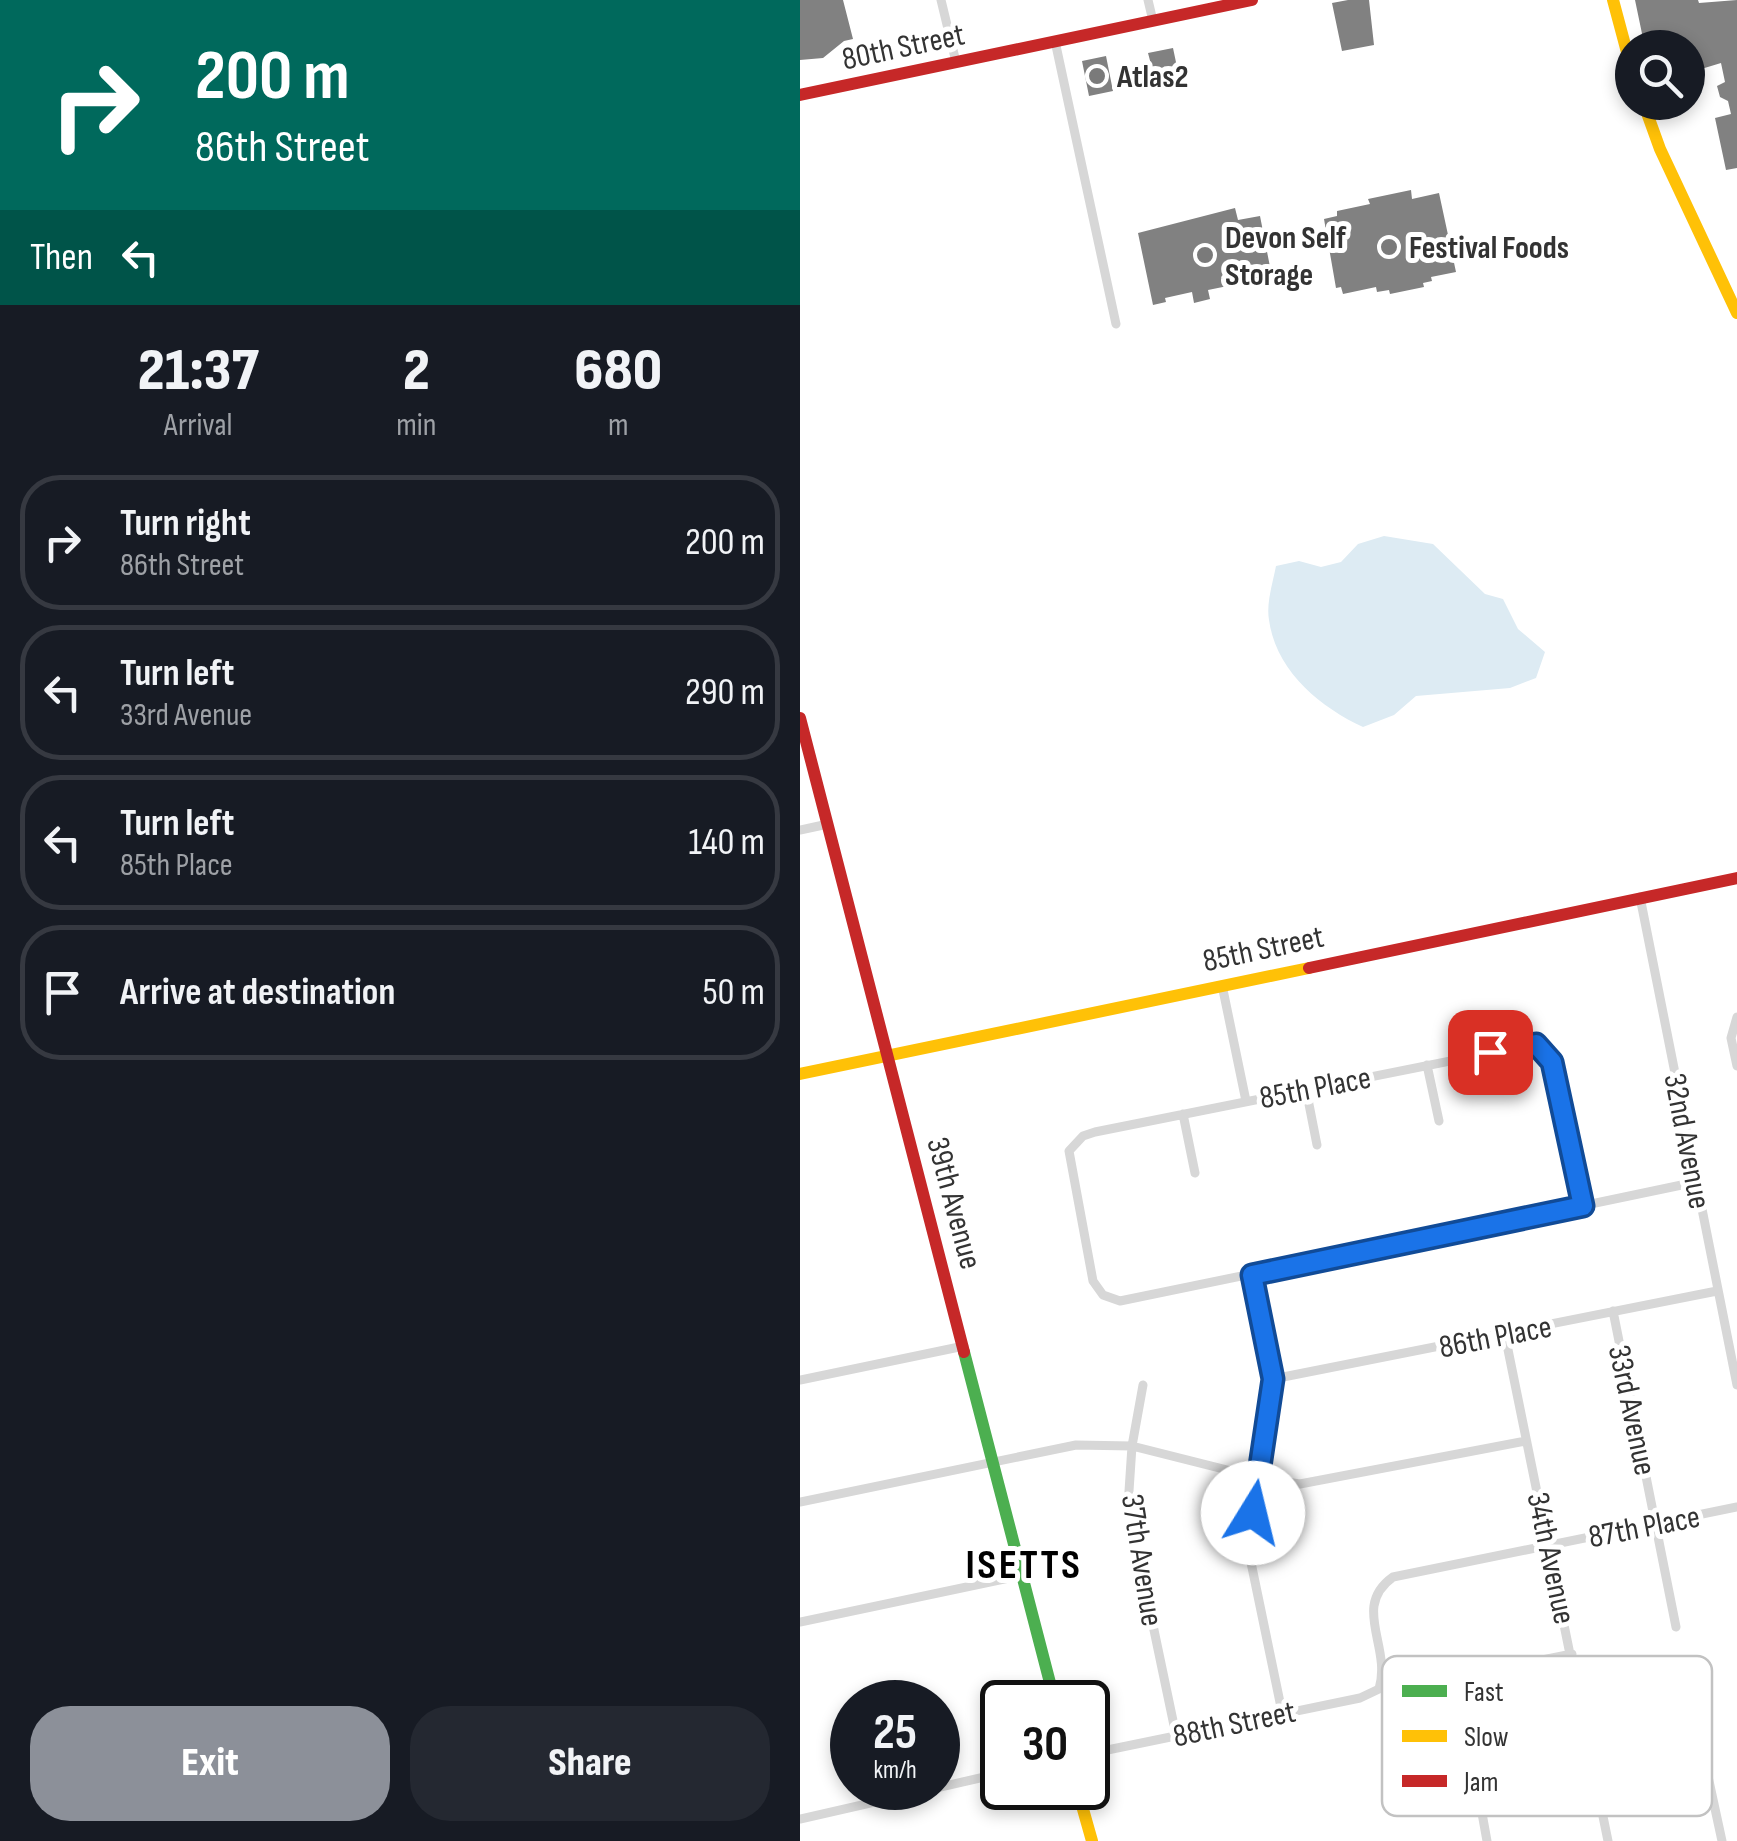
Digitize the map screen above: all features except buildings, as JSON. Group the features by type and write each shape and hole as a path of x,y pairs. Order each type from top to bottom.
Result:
{"street":[{"path":"941,0 956,62"},
{"path":"1148,0 1152,21"},
{"name":"80th Street","path":"800,95 1252,0"},
{"path":"1612,0 1620,30"},
{"path":"1055,41 1116,324"},
{"path":"1650,120 1737,313"},
{"name":"39th Avenue","path":"800,718 1050,1680"},
{"path":"800,830 828,824"},
{"name":"85th Street","path":"800,1074 1737,878"},
{"name":"32nd Avenue","path":"1640,897 1737,1385"},
{"path":"1222,985 1246,1101"},
{"path":"1737,1017 1731,1038 1737,1066"},
{"name":"85th Place","path":"1252,1275 1120,1301 1104,1296 1093,1282 1069,1160 1073,1144 1095,1132 1536,1044 1552,1062 1583,1206"},
{"path":"1427,1064 1440,1121"},
{"path":"1306,1089 1317,1145"},
{"path":"1183,1114 1194,1173"},
{"path":"1282,1712 1248,1548 1273,1379 1252,1275 1696,1182"},
{"name":"86th Place","path":"1273,1379 1717,1290"},
{"name":"33rd Avenue","path":"1613,1311 1676,1627"},
{"name":"34th Avenue","path":"1505,1334 1572,1654"},
{"path":"800,1380 964,1346"},
{"name":"37th Avenue","path":"1144,1385 1132,1446 1128,1506 1176,1734"},
{"path":"800,1502 1076,1444 1132,1446 1259,1478 1300,1484 1526,1441"},
{"name":"87th Place","path":"1382,1660 1371,1602 1378,1588 1393,1577 1737,1507"},
{"path":"800,1622 1022,1574"},
{"path":"1562,1656 1572,1654"},
{"name":"87th Place","path":"1379,1689 1382,1678"},
{"name":"88th Street","path":"1110,1749 1360,1698 1379,1689"},
{"path":"800,1818 980,1778"},
{"path":"1712,1797 1722,1841"},
{"path":"1084,1810 1092,1841"},
{"path":"1483,1816 1487,1841"},
{"name":"34th Avenue","path":"1603,1816 1608,1841"}],"shaded area":[{"path":"1384,536 1433,544 1485,594 1503,599 1518,629 1545,652 1536,678 1510,688 1416,696 1394,715 1363,727 1331,709 1302,685 1281,655 1269,620 1276,566 1299,561 1321,567 1341,562 1358,544"}],"traffic: fast":[{"path":"964,1352 1049,1680"}],"traffic: slow":[{"path":"1613,0 1621,30"},
{"path":"1650,120 1737,313"},
{"path":"800,1074 1309,968"},
{"path":"1083,1810 1092,1841"}],"traffic: jam":[{"path":"800,95 1252,0"},
{"path":"800,718 964,1352"},
{"path":"1309,968 1737,878"}],"place":[{"name":"Atlas2","path":"1097,76"},
{"name":"Festival Foods","path":"1389,247"},
{"name":"Devon Self Storage","path":"1205,255"}],"district":[{"name":"ISETTS","path":"1024,1563"}],"route":[{"path":"1253,1513 1273,1379 1252,1275 1583,1206 1552,1062 1545,1050 1536,1044 1490,1052"}]}
